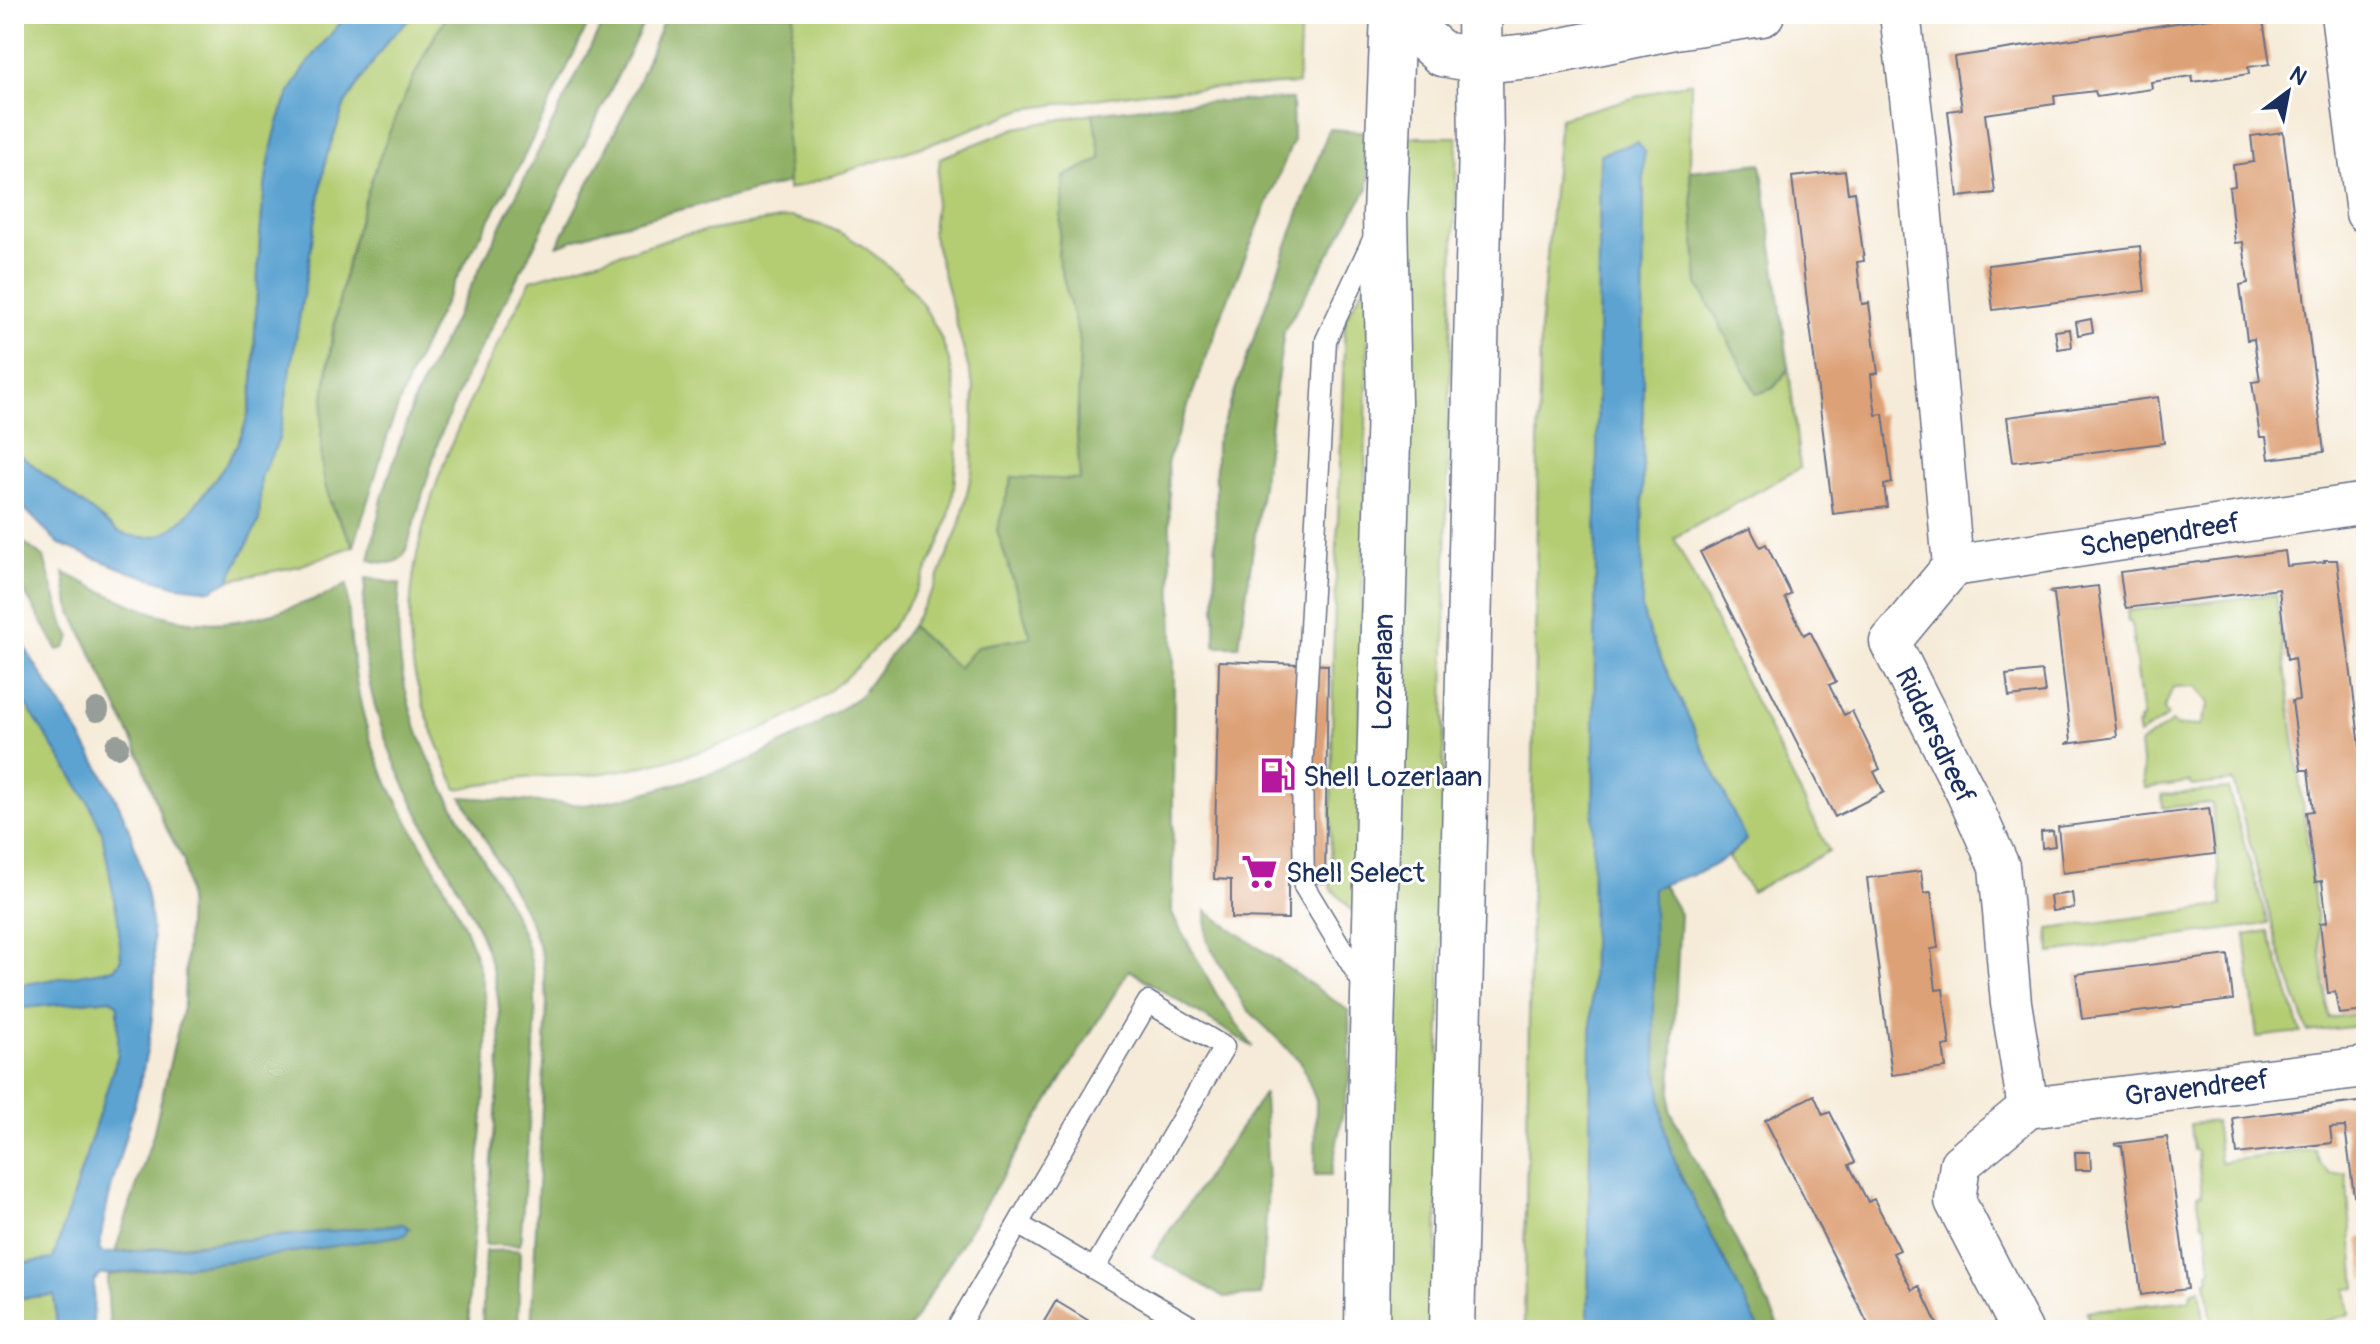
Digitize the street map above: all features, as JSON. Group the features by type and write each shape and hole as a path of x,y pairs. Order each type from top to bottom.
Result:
{"main road":[{"path":"1395,14 1442,54 1480,61 1539,55 1675,27 1762,14"},
{"name":"Lozerlaan","path":"1367,1330 1389,403 1385,214 1395,14"},
{"path":"1452,1330 1481,142 1479,14"}],"street":[{"path":"1900,14 1915,138 1953,566"},
{"path":"2341,14 2357,67 2366,213"},
{"name":"Schependreef","path":"1953,566 2366,503"},
{"name":"Riddersdreef","path":"1953,566 1890,642 1966,792 1999,866 2011,1003 2028,1108"},
{"name":"Gravendreef","path":"2028,1108 2366,1067"},
{"path":"2022,1330 1955,1201 1960,1164 2028,1108"}],"lane":[{"path":"1373,1001 1304,886 1302,771 1326,340 1385,214"},
{"path":"956,1330 1148,1002 1224,1047 1094,1269"},
{"path":"1018,1224 1197,1330"}],"green space":[{"path":"14,14 348,14 297,80 277,126 263,202 253,382 242,433 221,470 188,514 171,529 153,537 118,532 14,450"},
{"path":"415,14 448,14 427,49 394,120 348,259 332,334 322,415 330,505 354,546 299,566 229,580 259,521 261,477 279,439 326,158 345,104 388,40"},
{"path":"448,14 593,14 519,167 455,281 412,370 390,428 354,546 331,503 322,461 323,409 335,323 356,231 386,141 404,98"},
{"path":"607,14 648,14 535,244 467,373 440,436 405,554 393,562 369,560 383,494 414,400"},
{"path":"666,14 794,14 784,91 788,183 608,228 557,246 631,100"},
{"path":"794,14 1301,14 1298,84 1145,92 1024,109 934,143 788,190 784,91"},
{"path":"1691,82 1690,171 1698,284 1757,394 1774,388 1789,369 1800,468 1674,538 1829,851 1752,892 1728,858 1746,840 1649,633 1642,609 1644,151 1637,142 1600,156 1588,1330 1524,1330 1540,330 1560,118"},
{"path":"1292,99 1293,141 1225,306 1168,460 1174,671 1172,914 1217,995 1253,1047 1129,970 908,1330 531,1330 547,1003 542,956 530,921 462,797 585,805 635,796 745,763 802,734 860,696 911,626 958,668 978,646 1031,637 997,530 1012,477 1080,480 1077,432 1080,342 1058,258 1064,177 1101,159 1093,113 1177,103"},
{"path":"1093,113 1101,159 1064,177 1058,258 1080,342 1077,432 1080,480 997,530 1031,637 978,646 958,668 911,626 935,586 961,521 972,470 974,389 932,232 940,158 1016,128"},
{"path":"1329,129 1371,132 1368,188 1284,331 1239,646 1215,646 1216,443"},
{"path":"1405,137 1457,137 1447,491 1436,1330 1384,1330"},
{"path":"1761,163 1789,369 1773,388 1757,394 1698,284 1690,171"},
{"path":"792,217 838,232 882,261 909,287 923,306 943,344 950,364 957,406 955,479 945,528 921,582 887,633 845,678 821,697 773,725 723,745 641,766 589,775 525,778 457,789 428,719 415,675 410,626 414,574 441,471 485,370 531,280 682,235"},
{"path":"1369,279 1356,914 1330,887 1333,662 1345,319"},
{"path":"14,535 44,558 63,623 71,637 65,648 58,650 23,589 14,588"},
{"path":"64,573 148,611 199,622 256,618 319,598 347,584 357,684 376,756 468,934 482,980 487,1025 486,1071 469,1330 110,1330 109,1275 242,1260 409,1228 403,1224 115,1252 153,1135 184,1003 188,900 184,861 163,822 141,758 69,606"},
{"path":"366,578 400,584 400,661 416,727 444,790 517,920 531,961 535,1027 520,1245 485,1245 500,1058 499,1004 492,968 476,923 406,787 379,721 364,652"},
{"path":"2276,594 2329,1018 2366,1013 2366,1025 2308,1032 2279,950 2233,781 2192,786 2190,782 2145,788 2140,744 2172,722 2177,727 2201,725 2209,703 2196,686 2173,687 2164,710 2168,716 2139,735 2137,725 2143,719 2131,621 2128,621 2127,611"},
{"path":"14,686 88,801 102,832 118,919 121,959 114,969 14,986"},
{"path":"2228,789 2268,924 2050,953 2049,929 2222,906 2212,803 2163,808 2162,795"},
{"path":"1662,884 1680,914 1670,1110 1781,1330 1760,1330 1677,1168 1665,1131 1654,1038 1652,887"},
{"path":"1206,911 1349,1011 1350,1074 1331,1175 1315,1175 1316,1101 1301,1062 1245,1007 1207,941"},
{"path":"2268,931 2301,1032 2257,1037 2245,935"},
{"path":"111,999 118,1005 118,1054 53,1260 14,1264 14,1009"},
{"path":"1264,1094 1268,1185 1261,1295 1224,1297 1152,1256"},
{"path":"2215,1121 2220,1162 2315,1149 2320,1165 2330,1174 2346,1173 2356,1288 2346,1289 2350,1314 2296,1330 2213,1330 2206,1280 2211,1271 2206,1225 2202,1224 2197,1195 2202,1194 2190,1124"},
{"path":"520,1250 518,1330 482,1330 485,1251"},
{"path":"2200,1289 2205,1330 2090,1330 2087,1311 2190,1300 2191,1292"},
{"path":"54,1295 57,1330 14,1330 14,1299"}],"water":[{"path":"348,14 415,14 388,40 345,104 326,158 279,439 261,477 259,521 229,580 211,590 177,586 130,572 59,544 14,498 14,450 118,532 143,537 162,534 179,523 209,488 233,452 246,421 252,395 261,227 277,126 297,80"},
{"path":"1638,142 1644,151 1642,609 1649,633 1746,840 1712,866 1653,888 1654,1038 1665,1131 1677,1168 1760,1330 1588,1330 1600,154"},
{"path":"14,629 114,795 136,849 149,908 154,969 151,1026 99,1250 104,1253 127,1252 403,1224 409,1228 405,1235 242,1260 100,1275 94,1281 93,1330 57,1330 54,1295 14,1299 14,1264 53,1259 118,1054 118,1006 111,999 14,1009 14,986 114,969 121,959 118,919 102,832 88,801 14,686"}],"building":[{"path":"2235,14 2262,14 2270,64 2248,67 2249,74 2193,82 2192,76 2151,82 2152,89 2097,97 2095,91 2054,96 2055,104 1985,114 1995,193 1958,197 1948,111 1962,109 1954,57"},
{"path":"2283,132 2324,452 2269,459 2266,437 2260,437 2252,382 2260,381 2254,339 2247,340 2240,285 2248,283 2243,242 2235,243 2229,187 2235,186 2233,165 2254,162 2251,136"},
{"path":"1845,171 1848,193 1855,192 1864,261 1857,262 1862,304 1869,303 1878,373 1871,374 1873,395 1876,415 1883,414 1892,483 1884,485 1887,507 1833,514 1792,177"},
{"path":"2140,246 2145,291 1993,310 1988,265"},
{"path":"2091,319 2093,332 2078,335 2076,322"},
{"path":"2070,329 2072,347 2058,349 2055,331"},
{"path":"2158,397 2164,443 2013,462 2007,417"},
{"path":"1750,528 1760,547 1766,544 1791,594 1785,598 1804,635 1810,631 1836,682 1829,685 1844,715 1852,711 1880,769 1874,772 1884,792 1835,817 1700,552"},
{"path":"2285,551 2287,566 2337,560 2366,796 2366,1011 2339,1014 2335,992 2328,993 2320,923 2327,922 2322,881 2315,882 2306,812 2313,811 2308,770 2301,770 2292,701 2299,700 2294,658 2287,660 2279,589 2126,608 2124,601 2120,572"},
{"path":"2098,586 2117,737 2066,744 2071,741 2054,594 2048,592"},
{"path":"1219,661 1328,665 1325,883 1288,882 1288,919 1231,918 1231,880 1214,879"},
{"path":"2042,671 2045,693 2009,697 2006,675"},
{"path":"2209,808 2215,854 2063,873 2058,827"},
{"path":"2053,831 2055,846 2042,848 2041,832"},
{"path":"1921,871 1924,893 1931,892 1938,948 1931,949 1936,990 1943,989 1950,1045 1943,1046 1946,1068 1892,1075 1867,878"},
{"path":"2072,893 2074,908 2052,911 2050,896"},
{"path":"2228,955 2233,1000 2082,1019 2076,974"},
{"path":"1814,1095 1823,1115 1830,1112 1855,1162 1849,1165 1868,1202 1874,1199 1900,1250 1893,1253 1912,1290 1919,1286 1940,1330 1871,1330 1765,1120"},
{"path":"2366,1101 2366,1219 2361,1195 2354,1196 2345,1127 2330,1128 2332,1143 2237,1154 2233,1118"},
{"path":"2167,1137 2188,1289 2141,1295 2122,1146 2114,1144"},
{"path":"2075,1152 2090,1152 2091,1170 2076,1170"},
{"path":"2366,1237 2366,1279 2364,1279 2359,1238"},
{"path":"1056,1301 1104,1330 1039,1330"}],"place":[{"name":"Shell Lozerlaan","path":"1277,776"},
{"name":"Shell Select","path":"1260,872"}]}
